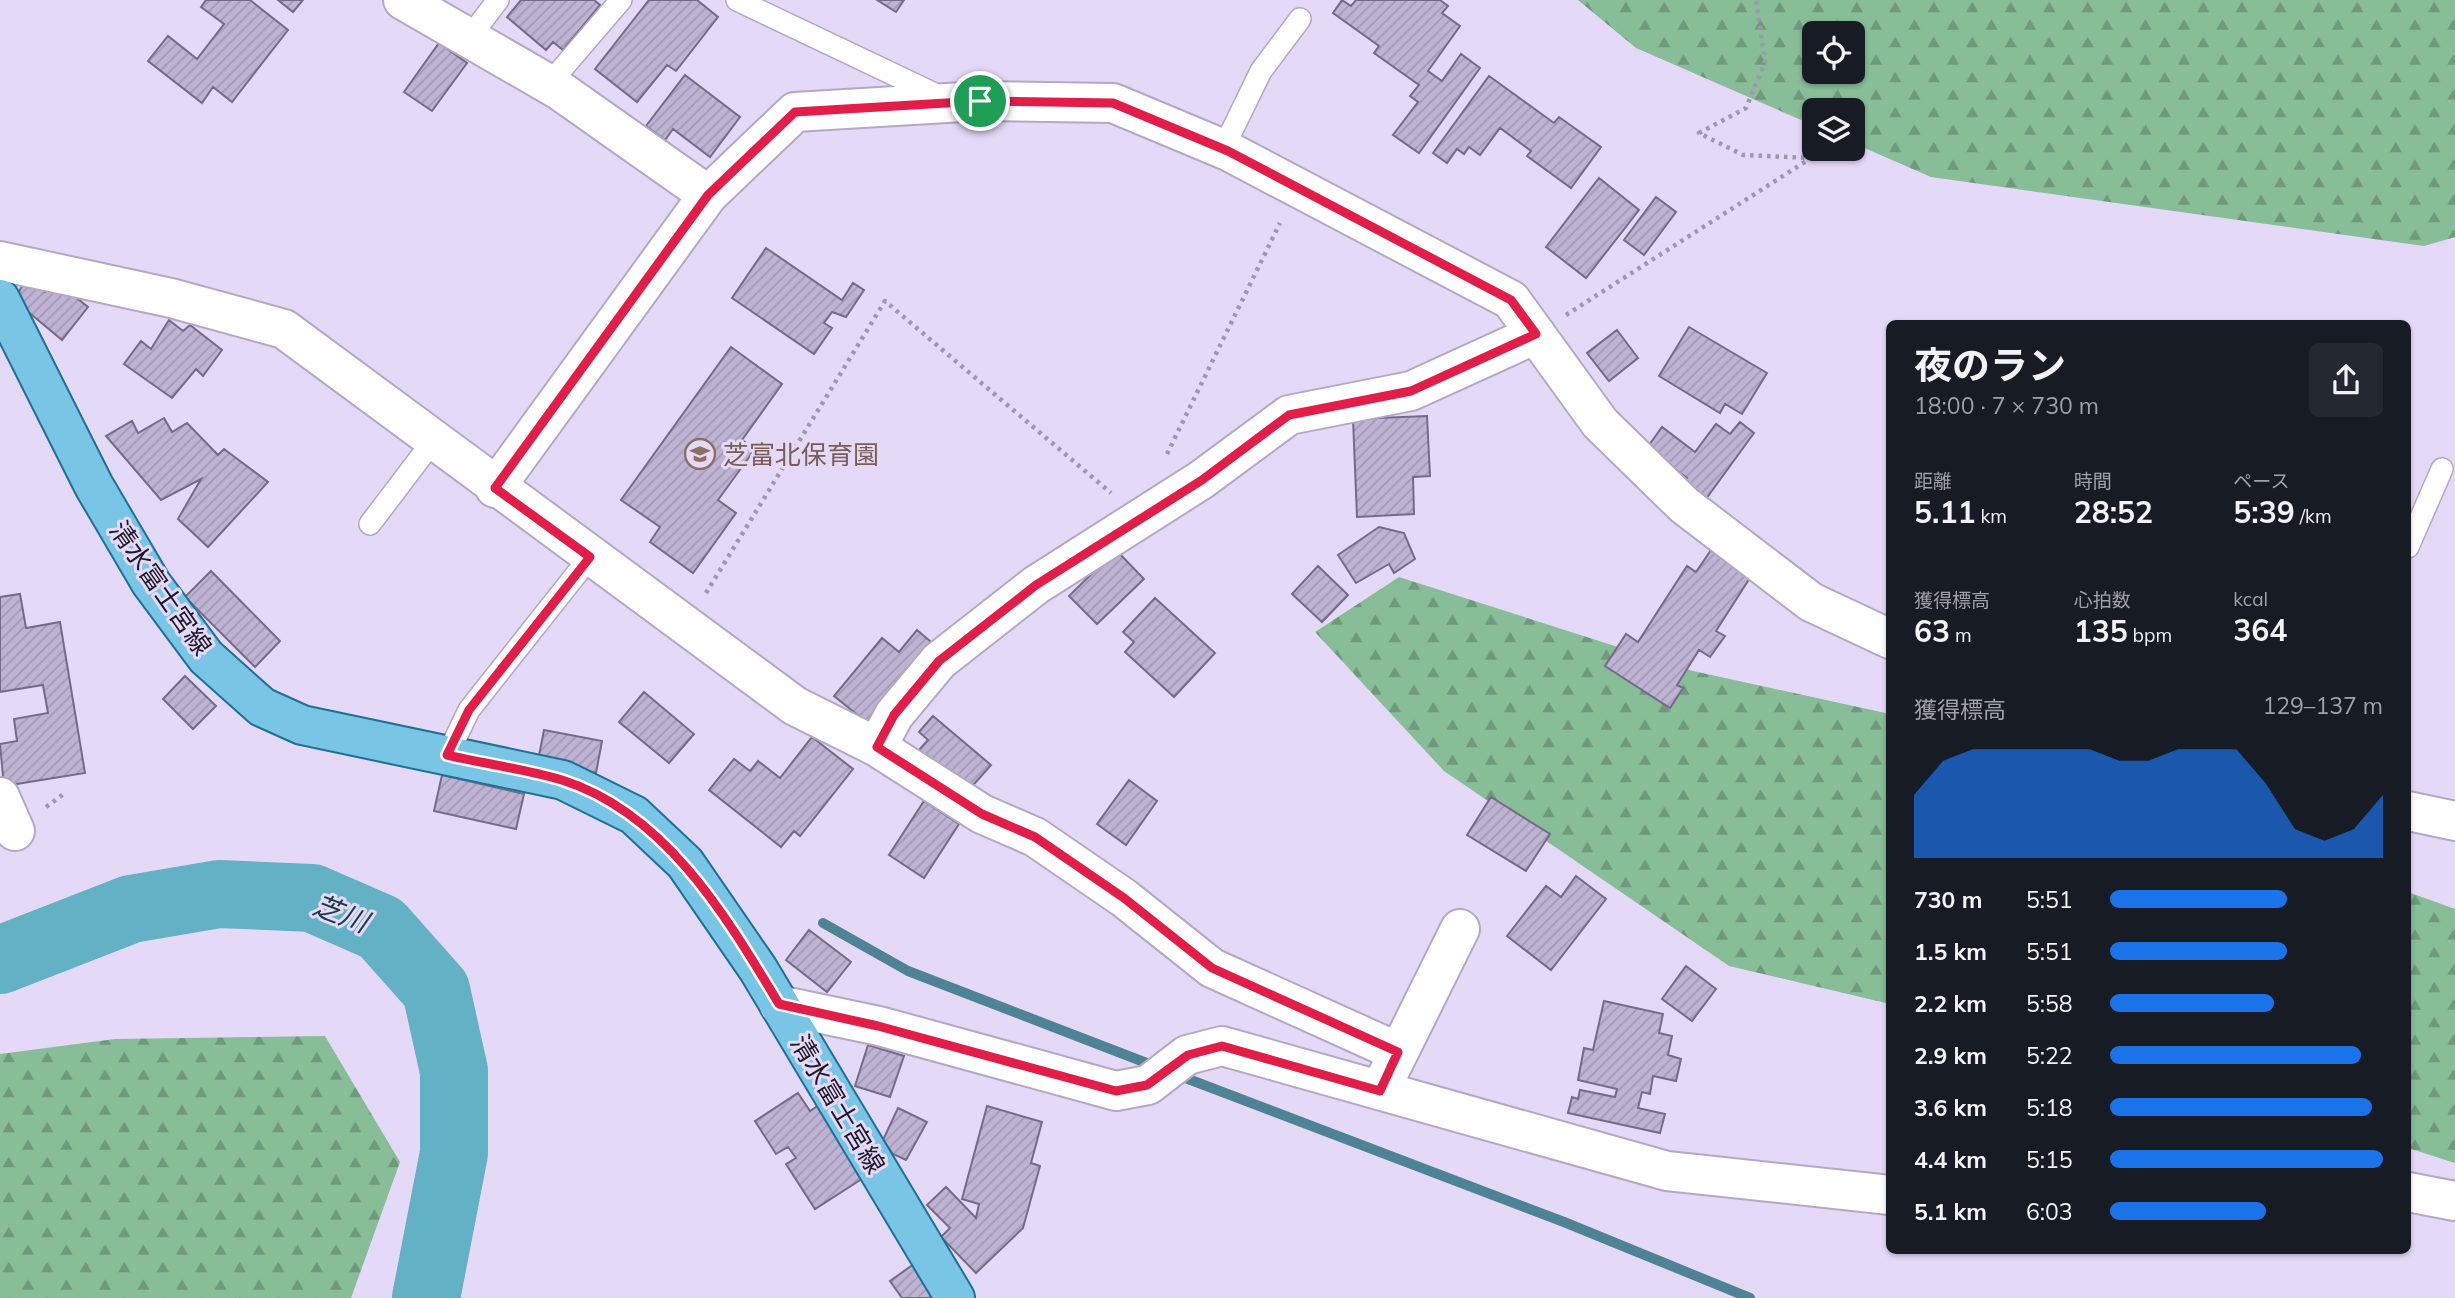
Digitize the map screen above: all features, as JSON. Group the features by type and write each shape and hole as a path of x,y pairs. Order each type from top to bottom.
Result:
{"main road":[{"name":"清水富士宮線","path":"0,299 94,486 151,583 206,657 262,707 302,725 563,780 634,815 685,863 779,1004 955,1298"}],"street":[{"path":"403,0 549,84 708,195"},
{"path":"495,488 708,195 795,112 953,103 1113,103 1223,149 1511,300 1600,423 1684,505 1811,602 1886,637"},
{"path":"0,261 171,298 284,329 495,488 795,706 877,747 982,814 1035,837 1124,898 1212,968 1398,1052"},
{"path":"877,747 894,715 939,661 1036,585 1157,508 1289,415 1411,391 1536,334"},
{"path":"2411,812 2455,821"},
{"path":"1380,1091 1460,929"},
{"path":"779,1004 878,1026 1116,1091 1147,1085 1188,1055 1222,1046 1667,1171 1886,1195"},
{"path":"2411,1193 2455,1201"}],"lane":[{"path":"469,38 498,0"},
{"path":"549,84 621,0"},
{"path":"737,0 953,103"},
{"path":"1223,149 1261,71 1300,19"},
{"path":"370,524 433,441"},
{"path":"2411,540 2442,469"},
{"path":"447,755 469,710 590,557"}],"path":[{"path":"1536,334 1811,158 1743,155 1699,133 1746,108 1765,62 1756,0"},
{"path":"1157,508 1153,482 1298,187"},
{"path":"685,628 885,302 1157,508"}],"green space":[{"path":"1578,0 2455,0 2455,237 2424,246 1931,177 1865,148 1865,98 1802,98 1802,120 1636,48"},
{"path":"1399,577 1693,671 1886,713 1886,1003 1729,966 1444,771 1315,632"},
{"path":"2411,893 2455,909 2455,1163 2411,1149"},
{"path":"325,1036 400,1162 351,1298 0,1298 0,1054 115,1039"}],"building":[{"path":"206,0 250,0 288,30 232,102 213,87 202,103 148,61 168,36 197,59 224,24 201,7"},
{"path":"278,0 303,0 293,12"},
{"path":"521,0 594,0 600,5 563,50 553,42 546,50 507,17"},
{"path":"649,0 697,0 718,17 676,71 667,65 637,102 595,69"},
{"path":"877,0 904,0 896,12"},
{"path":"1342,0 1351,6 1356,0 1440,0 1448,6 1442,13 1460,26 1428,71 1442,81 1461,54 1480,68 1419,153 1393,135 1418,102 1410,96 1419,85 1374,53 1379,46 1333,13"},
{"path":"439,43 467,63 432,111 404,92"},
{"path":"685,75 740,117 710,157 673,129 665,140 646,126"},
{"path":"1489,76 1554,123 1559,117 1601,147 1571,188 1527,156 1531,151 1500,128 1480,155 1469,147 1464,154 1457,149 1447,163 1433,153"},
{"path":"1599,178 1639,210 1586,278 1546,247"},
{"path":"1656,197 1676,212 1644,255 1624,240"},
{"path":"766,248 842,300 853,283 864,290 846,317 832,312 824,323 832,328 814,354 732,298"},
{"path":"33,282 45,292 51,287 65,289 88,307 62,340 14,300 24,283 30,288"},
{"path":"169,320 183,331 190,325 222,350 203,376 196,369 172,398 124,364 141,341 151,349"},
{"path":"1689,327 1767,373 1742,414 1725,404 1720,413 1659,376"},
{"path":"1617,330 1638,358 1609,381 1587,353"},
{"path":"731,347 782,384 742,440 755,449 718,500 736,513 693,573 650,542 660,527 621,500"},
{"path":"1427,416 1430,476 1413,477 1414,514 1357,517 1353,419"},
{"path":"164,418 172,432 187,423 218,455 224,449 268,482 208,547 178,519 201,479 161,500 106,436 132,421 138,433"},
{"path":"1740,422 1754,433 1703,503 1682,486 1687,478 1647,448 1662,427 1695,452 1716,424 1730,434"},
{"path":"1379,527 1404,533 1415,559 1394,573 1389,564 1356,583 1338,555"},
{"path":"1713,547 1753,573 1716,631 1725,636 1710,657 1699,650 1677,685 1683,688 1670,708 1605,666 1626,634 1638,642 1687,566 1696,572"},
{"path":"1116,550 1144,579 1097,624 1069,596"},
{"path":"1318,566 1348,595 1322,622 1292,594"},
{"path":"211,571 280,641 255,667 185,597"},
{"path":"20,594 26,628 60,622 85,773 4,786 0,744 17,741 14,719 48,713 43,685 0,692 0,597"},
{"path":"1155,598 1215,653 1174,697 1125,652 1134,642 1123,632"},
{"path":"917,630 938,648 874,728 834,696 882,638 899,652"},
{"path":"185,676 216,706 193,729 163,699"},
{"path":"644,692 694,734 669,763 619,722"},
{"path":"933,716 991,765 968,791 919,750 928,740 919,732"},
{"path":"544,730 602,741 596,773 538,761"},
{"path":"812,737 853,769 800,836 794,831 781,847 709,790 734,759 750,771 758,761 780,778"},
{"path":"442,775 524,794 516,829 434,811"},
{"path":"1129,780 1157,801 1126,845 1097,824"},
{"path":"1491,797 1550,834 1526,871 1467,835"},
{"path":"924,801 959,824 924,878 889,855"},
{"path":"1576,876 1606,899 1551,970 1507,936 1546,886 1561,897"},
{"path":"809,930 851,962 827,992 786,960"},
{"path":"1686,966 1716,989 1692,1021 1662,999"},
{"path":"1604,1001 1663,1014 1659,1033 1672,1036 1668,1055 1681,1059 1676,1081 1653,1076 1650,1094 1642,1092 1638,1108 1665,1114 1660,1133 1568,1113 1572,1097 1578,1099 1580,1090 1615,1097 1617,1089 1578,1080 1584,1048 1593,1050"},
{"path":"868,1045 904,1056 890,1097 855,1086"},
{"path":"798,1093 810,1111 822,1103 868,1175 815,1209 786,1164 796,1158 788,1147 776,1154 755,1121"},
{"path":"987,1106 1042,1122 1031,1163 1040,1166 1023,1228 976,1273 941,1237 950,1228 927,1205 946,1187 976,1218 979,1204 962,1199"},
{"path":"898,1108 927,1122 906,1160 893,1154 883,1140"},
{"path":"914,1264 939,1298 902,1298 890,1281"}],"waterway":[{"name":"芝川","path":"0,960 131,909 219,894 312,898 381,928 436,990 454,1071 454,1153 426,1298"},
{"path":"823,923 908,971 1157,1067"},
{"path":"1175,1074 1564,1222 1750,1298"}],"place":[{"name":"芝富北保育園","path":"700,454"}],"route":[{"path":"980,101 1113,103 1228,151 1511,300 1536,334 1411,391 1289,415 1202,480 1036,585 939,661 894,715 877,747 982,814 1035,837 1124,898 1212,968 1398,1052 1380,1091 1222,1046 1188,1055 1147,1085 1116,1091 878,1026 779,1004 685,863 634,815 563,780 447,755 469,710 590,557 495,488 708,195 795,112 980,101"}]}
